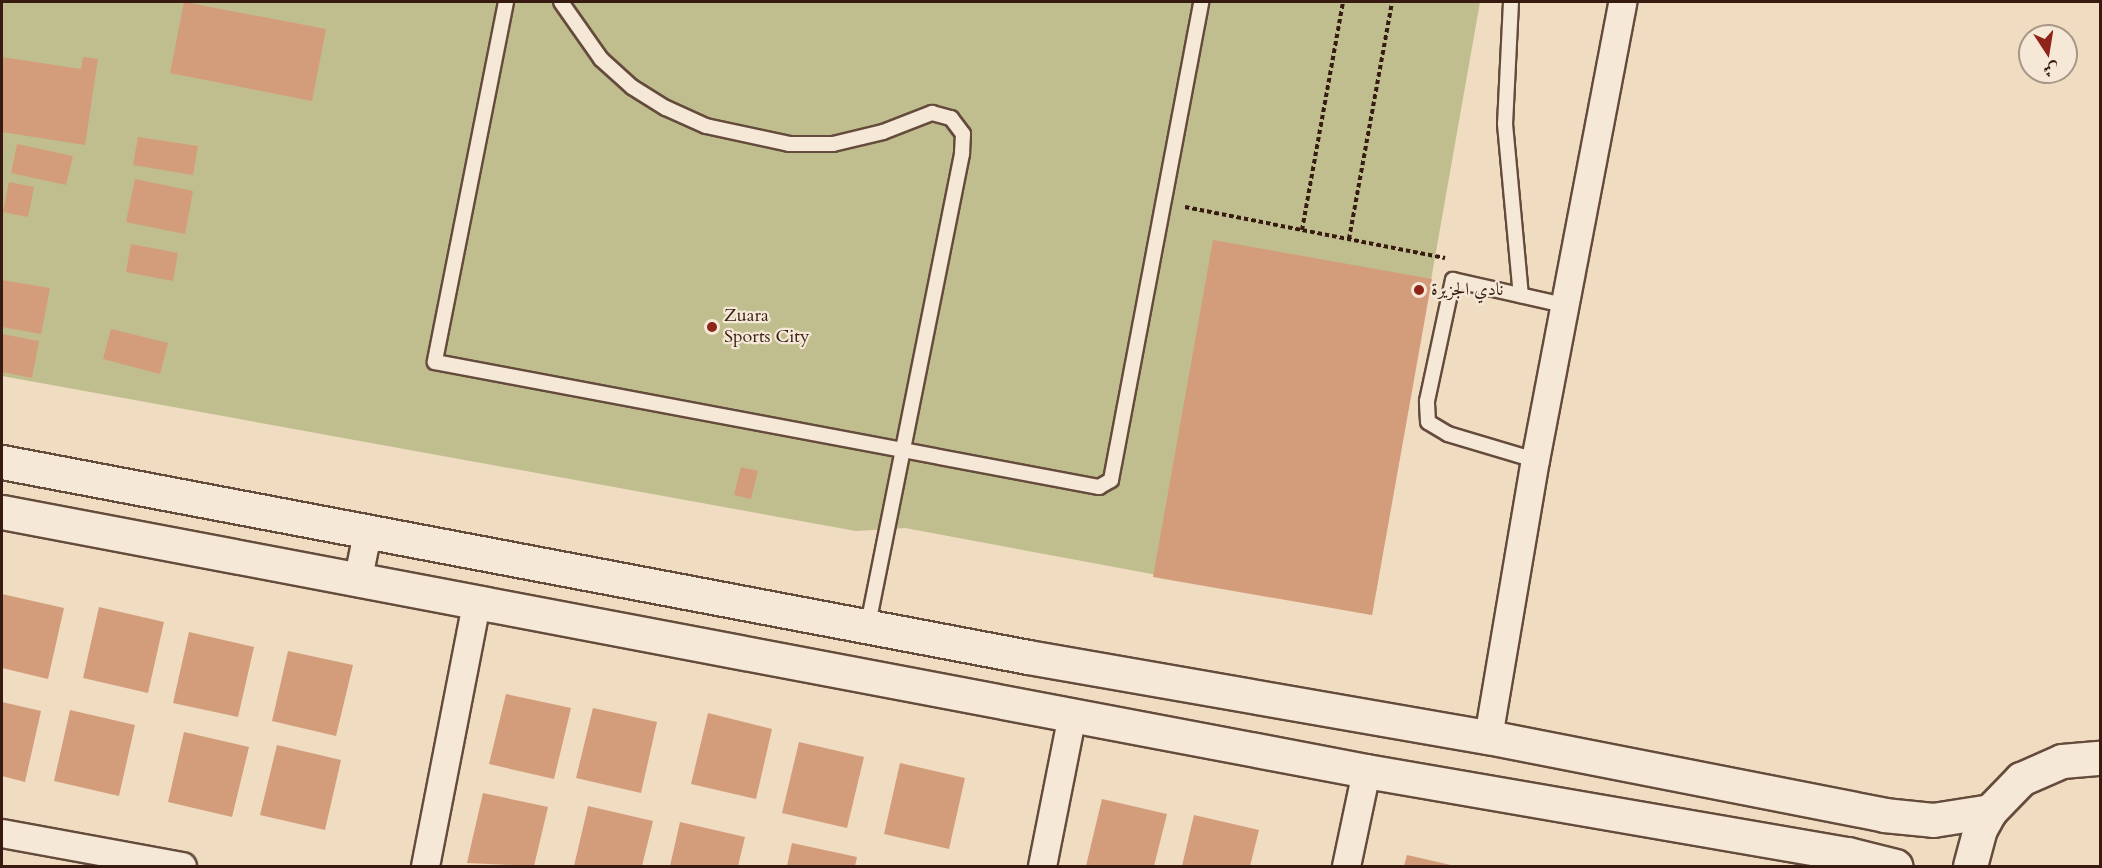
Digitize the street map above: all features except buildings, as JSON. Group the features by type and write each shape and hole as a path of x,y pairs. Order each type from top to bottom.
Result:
{"street":[{"path":"1488,737 1535,460 1622,2"},
{"path":"2,462 367,533 868,626 1488,737 1884,815 1934,820 1990,811"},
{"path":"2,512 357,582 1072,714 1366,771 1848,854 1895,867"},
{"path":"357,582 367,533"},
{"path":"425,867 476,603"},
{"path":"1042,867 1072,714"},
{"path":"1970,867 1980,829 1990,811 2021,779 2062,760 2100,733"},
{"path":"2062,760 2100,758"},
{"path":"1346,867 1366,771"},
{"path":"2,833 112,860 182,867"}],"lane":[{"path":"506,2 435,362 1099,487 1111,480 1201,2"},
{"path":"561,2 601,59 632,87 666,108 706,126 789,144 834,144 883,132 932,112 951,118 958,125 964,144 868,626"},
{"path":"1511,2 1505,124 1521,295"},
{"path":"1535,460 1448,434 1428,422 1428,401 1453,280 1564,304"}],"path":[{"path":"1302,230 1343,2"},
{"path":"1349,239 1392,2"},
{"path":"1162,203 1446,258 1453,280"}],"shaded area":[{"name":"Zuara Sports City","path":"2,2 1480,2 1372,615 905,528 856,531 2,376"}],"place":[{"name":"نادي الجزيرة","path":"1419,290"},
{"name":"Zuara Sports City","path":"712,327"}]}
